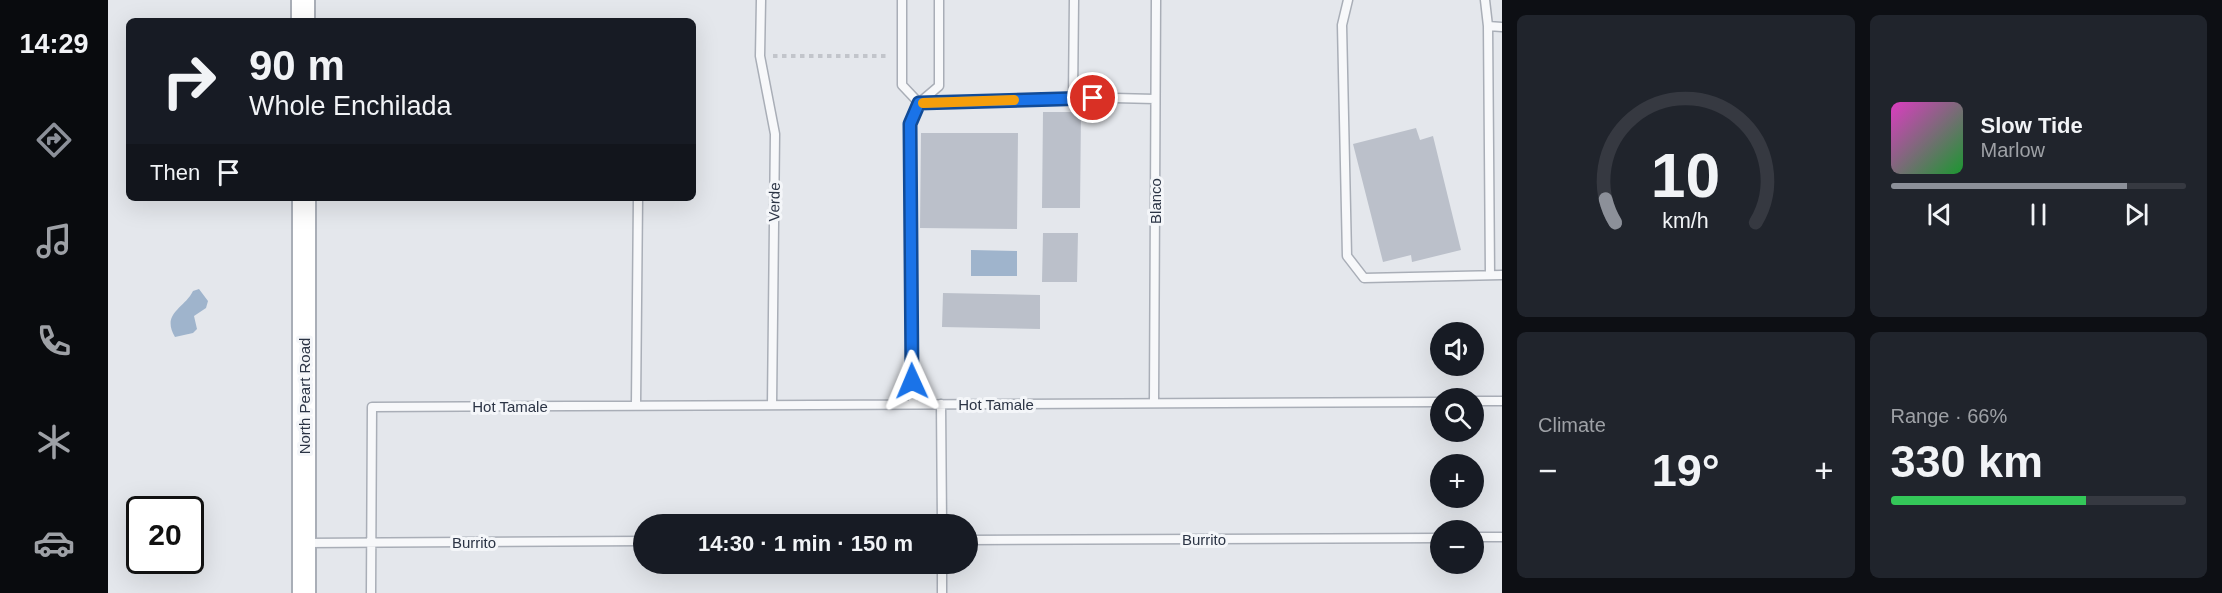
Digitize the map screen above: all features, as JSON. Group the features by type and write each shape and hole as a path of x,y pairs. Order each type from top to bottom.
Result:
{"street":[{"path":"303,0 303,18"},
{"name":"North Peart Road","path":"304,201 304,593"}],"lane":[{"name":"Verde","path":"760,0 760,56 775,134 772,405"},
{"path":"902,0 902,85 919,103 1073,97 1155,99"},
{"path":"913,404 910,124 919,103 939,86 939,0"},
{"path":"1073,97 1074,0"},
{"name":"Blanco","path":"1154,403 1156,0"},
{"path":"1347,0 1342,25 1347,256 1364,278 1502,275"},
{"path":"1485,0 1488,11 1490,275"},
{"path":"1488,26 1502,27"},
{"path":"636,405 638,201"},
{"path":"1484,401 1502,401"},
{"name":"Hot Tamale","path":"371,543 372,407 1430,402"},
{"path":"941,404 942,514"},
{"path":"1484,537 1502,537"},
{"name":"Burrito","path":"978,540 1430,538"},
{"name":"Burrito","path":"305,543 633,542"},
{"path":"371,543 371,593"},
{"path":"942,574 942,593"}],"path":[{"path":"760,56 902,56"}],"water":[{"path":"971,250 1017,251 1017,276 971,276"},
{"path":"199,289 208,301 206,308 194,316 197,329 193,333 175,337 171,329 172,317 193,291"}],"building":[{"path":"1043,112 1081,112 1080,208 1042,208"},
{"path":"1416,128 1420,140 1433,136 1461,250 1412,262 1411,255 1383,262 1353,144"},
{"path":"921,133 1018,133 1017,229 920,228"},
{"path":"1043,233 1078,233 1077,282 1042,282"},
{"path":"943,293 1040,295 1040,329 942,327"}],"slow traffic":[{"path":"923,103 1014,100"}],"route":[{"path":"912,381 910,124 919,103 1093,98"}]}
